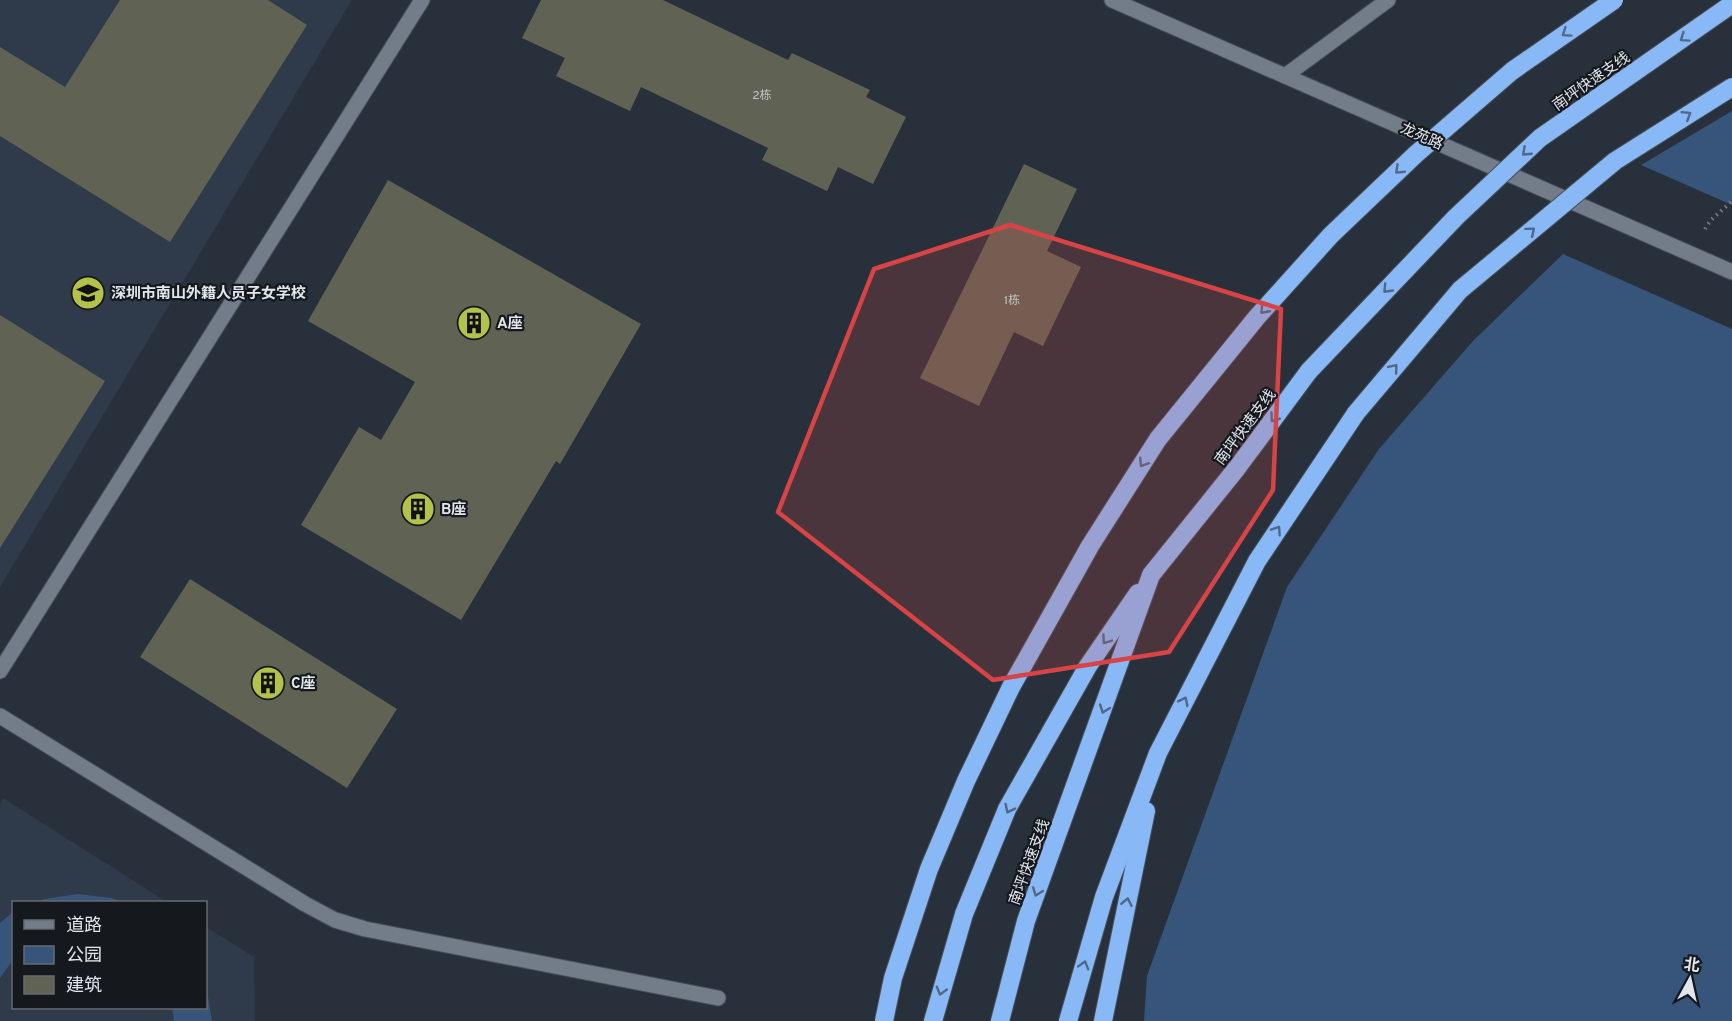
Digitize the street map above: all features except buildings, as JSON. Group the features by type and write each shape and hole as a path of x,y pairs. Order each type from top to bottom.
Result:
{"highway":[{"path":"884,1021 893,978 929,870 966,781 1011,687 1090,546 1158,439 1257,317 1331,235 1416,154 1512,71 1614,0"},
{"name":"南坪快速支线","path":"1000,1021 1026,921 1151,574 1237,468 1309,371 1456,217 1540,138 1732,4"},
{"path":"1068,1021 1104,897 1158,753 1257,561 1356,413 1460,290 1615,161 1732,87"},
{"path":"933,1021 964,914 1007,810 1088,666 1151,574"},
{"path":"1103,1021 1158,753"}],"street":[{"path":"0,671 422,0"},
{"name":"龙苑路","path":"1112,0 1732,272"},
{"path":"1285,76 1389,0"},
{"path":"0,716 305,904 335,920 377,931 718,998"}],"path":[{"path":"1710,221 1732,201"}],"highlighted area":[{"path":"1010,225 1281,309 1273,490 1169,652 993,680 778,512 874,269"}],"shaded area":[{"name":"深圳市南山外籍人员子女学校","path":"0,0 352,0 0,587"},
{"path":"3,798 165,901 12,901 12,1009 207,1009 207,928 254,957 255,1021 0,1021 0,804"}],"green space":[{"path":"1732,111 1732,205 1641,165"},
{"path":"1563,254 1732,329 1732,1021 1144,1021 1147,976 1287,587 1379,449 1473,341"},
{"path":"78,894 120,901 39,901"},
{"path":"12,913 12,961 0,978 0,923"},
{"path":"207,991 212,1021 174,1021 172,1009 207,1009"}],"place":[{"name":"深圳市南山外籍人员子女学校","path":"88,293"},
{"name":"A座","path":"474,323"},
{"name":"B座","path":"418,509"},
{"name":"C座","path":"268,683"}]}
